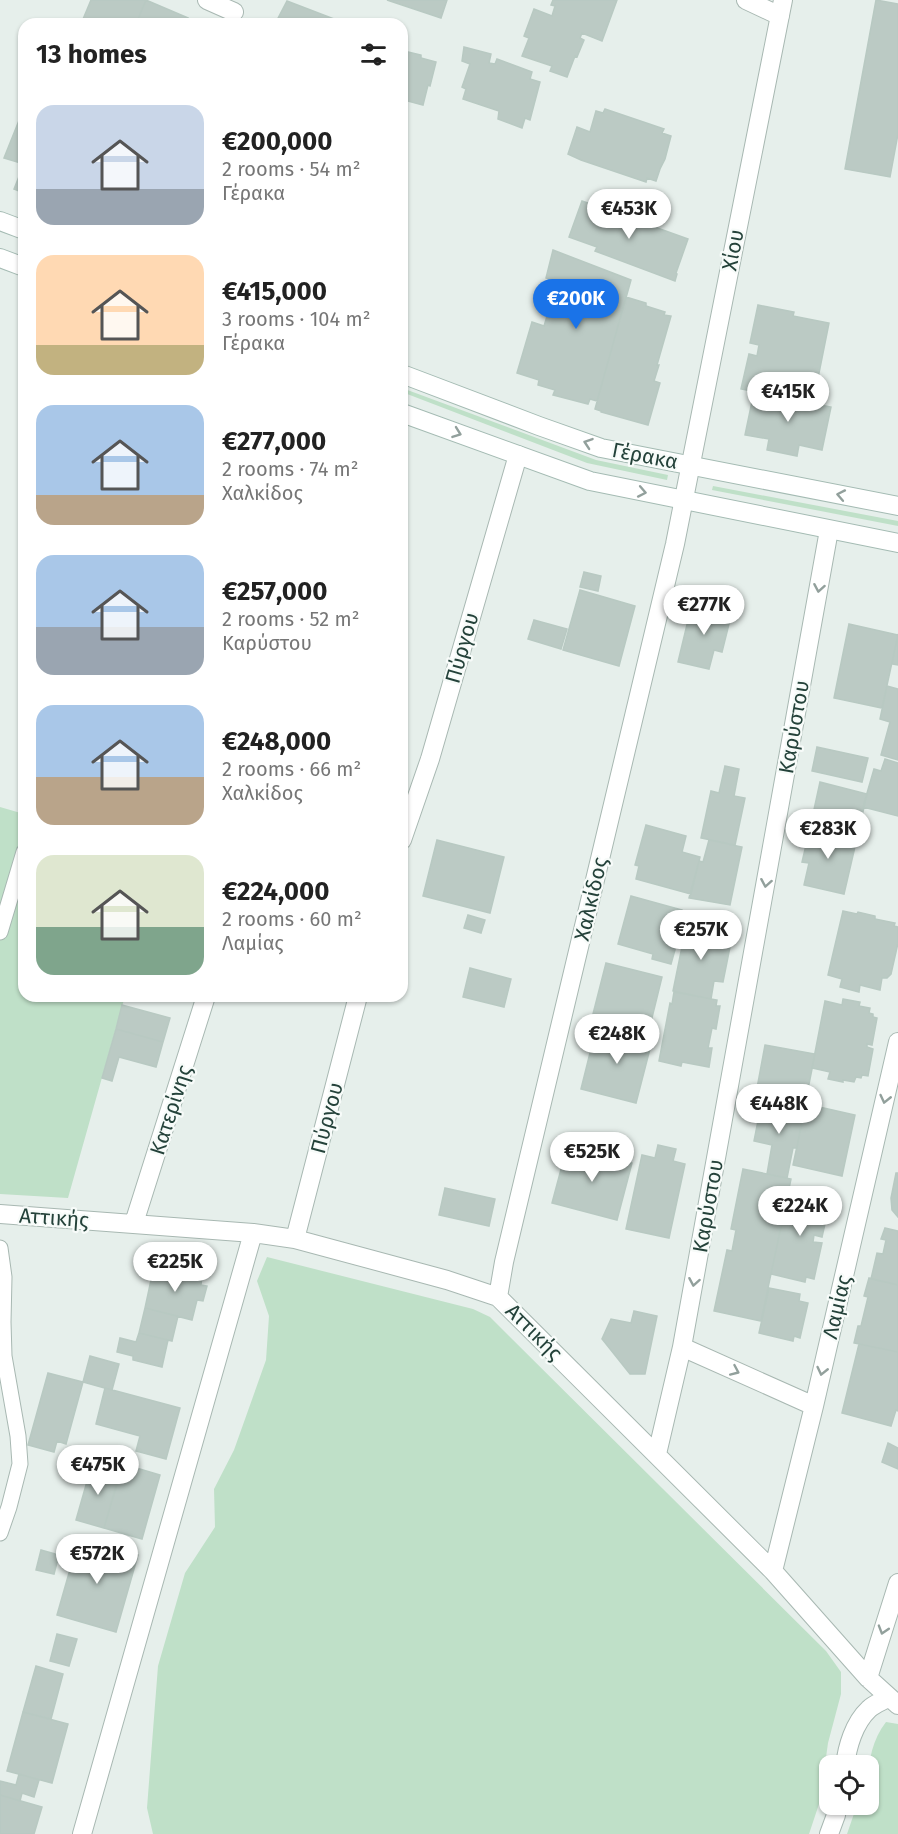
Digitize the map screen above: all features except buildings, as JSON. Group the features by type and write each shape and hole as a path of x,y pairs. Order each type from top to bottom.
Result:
{"street":[{"path":"207,0 234,12"},
{"path":"746,0 782,8"},
{"name":"Χίου","path":"684,500 782,8"},
{"path":"0,221 18,228"},
{"path":"0,258 18,265"},
{"name":"Γέρακα","path":"408,376 601,448 898,506"},
{"name":"Γέρακα","path":"408,414 590,481 898,543"},
{"name":"Πύργου","path":"408,823 430,759 518,455"},
{"name":"Χαλκίδος","path":"498,1297 504,1262 684,500"},
{"name":"Καρύστου","path":"657,1455 682,1347 829,530"},
{"name":"Κατερίνης","path":"134,1223 204,1002"},
{"name":"Πύργου","path":"295,1239 356,1002"},
{"name":"Λαμίας","path":"773,1571 814,1406 898,1042"},
{"name":"Αττικής","path":"0,1214 253,1233 295,1239 447,1280 498,1297 773,1571 868,1678 894,1701"},
{"path":"82,1834 253,1233"},
{"path":"682,1347 814,1406"},
{"path":"868,1678 898,1583"},
{"path":"846,1755 857,1727 868,1710 894,1701"},
{"path":"829,1834 835,1815"}],"lane":[{"path":"0,932 18,872"},
{"path":"0,1248 4,1277 4,1356 18,1436 20,1464 0,1533"}],"green space":[{"path":"408,390 596,460 668,475 667,480 587,463 408,394"},
{"path":"713,486 898,521 898,526 712,490"},
{"path":"0,807 18,812 18,1002 123,1002 68,1198 0,1194"},
{"path":"267,1257 473,1309 490,1317 826,1651 841,1672 841,1694 826,1755 819,1755 819,1804 809,1834 153,1834 147,1808 158,1666 185,1573 215,1527 214,1489 234,1450 266,1360 269,1316 257,1281"},
{"path":"886,1722 898,1724 898,1834 847,1834 854,1815 879,1815 879,1755 871,1755"}]}
